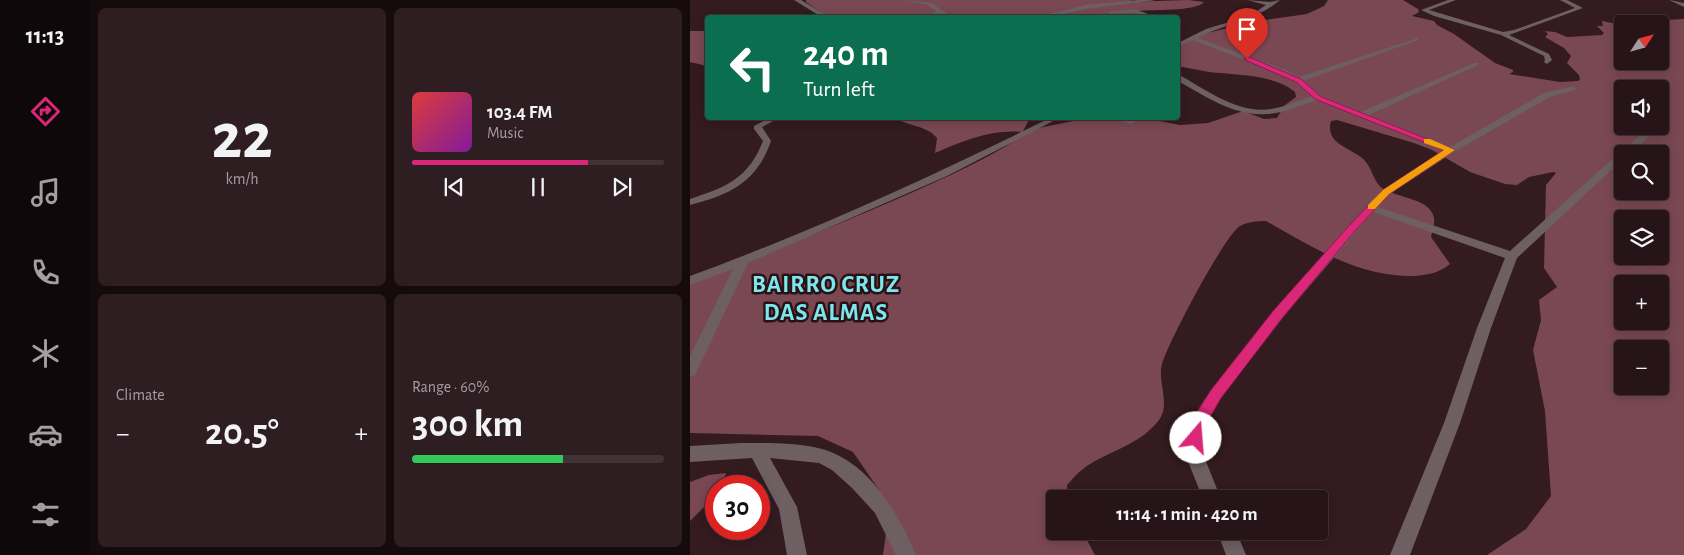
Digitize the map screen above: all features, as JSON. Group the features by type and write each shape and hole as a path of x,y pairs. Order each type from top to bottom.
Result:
{"street":[{"path":"797,0 823,15"},
{"path":"904,0 930,4 946,15"},
{"path":"1049,15 1086,7 1153,0"},
{"path":"1250,0 1271,4"},
{"path":"1180,44 1208,30 1251,17 1277,0"},
{"path":"1453,0 1424,10 1503,34 1547,55 1550,60 1547,62"},
{"path":"1503,34 1515,32 1559,17 1579,7 1563,0"},
{"path":"1673,0 1684,5"},
{"path":"935,15 940,10"},
{"path":"1100,13 1134,11 1148,15"},
{"path":"1194,38 1298,80 1317,97 1451,150"},
{"path":"1298,80 1416,40"},
{"path":"1362,115 1476,64"},
{"path":"1180,79 1232,105 1244,110 1257,112 1269,112 1317,97"},
{"path":"1208,490 1194,454 1198,423 1216,394 1278,314 1371,208 1386,192 1451,150 1547,95 1572,88"},
{"path":"690,202 720,193 742,181 761,156 767,140 758,129 758,126 771,120"},
{"path":"690,281 743,261 944,174 1051,120"},
{"path":"1634,145 1646,135"},
{"path":"1400,555 1452,423 1484,328 1512,256 1614,162"},
{"path":"1371,208 1512,256"},
{"path":"690,371 743,261"},
{"path":"757,451 788,507 797,555"},
{"path":"690,454 795,451 830,458 852,477 882,508 906,555"},
{"path":"1230,540 1236,555"}],"shaded area":[{"path":"806,0 1134,0 1124,2 1188,0 1204,2 1183,9 1138,11 1138,15 1109,13 1106,14 1111,14 822,15 822,13 806,2"},
{"path":"1328,0 1403,0 1418,9 1419,12 1412,16 1434,21 1437,25 1454,34 1495,63 1513,70 1509,74 1560,82 1578,81 1580,79 1579,75 1567,63 1571,56 1564,48 1545,37 1548,34 1545,31 1555,32 1567,37 1602,35 1604,33 1597,26 1603,26 1602,21 1614,23 1614,70 1669,70 1669,20 1684,19 1684,555 1487,555 1526,529 1551,496 1545,411 1533,350 1541,320 1539,300 1557,287 1544,268 1546,185 1556,173 1529,177 1517,185 1505,184 1470,172 1432,150 1414,143 1337,120 1331,121 1330,129 1332,136 1342,146 1366,162 1382,188 1422,203 1431,211 1434,220 1431,237 1450,264 1441,270 1425,275 1387,274 1351,265 1266,221 1252,222 1240,226 1232,234 1210,269 1166,352 1161,371 1164,407 1159,420 1142,436 1081,471 1067,485 1067,490 1046,490 1046,540 1087,540 1095,555 883,555 888,518 879,490 853,452 818,436 690,433 690,283 811,235 924,187 972,165 1007,146 1022,132 988,134 935,153 937,138 933,134 923,128 899,120 1029,120 1023,131 1079,120 1154,120 1180,125 1208,123 1243,111 1264,119 1277,118 1285,105 1296,97 1295,92 1286,86 1265,79 1180,66 1180,43 1203,34 1257,21 1307,14 1324,6"},
{"path":"690,31 705,31 705,66 690,62"},
{"path":"726,473 725,475 709,475"},
{"path":"705,476 705,506 690,521 690,482"}],"slow traffic":[{"path":"1372,207 1386,192 1451,150 1427,141"}],"district":[{"name":"BAIRRO CRUZ DAS ALMAS","path":"826,298"}],"route":[{"path":"1196,438 1198,423 1216,394 1278,314 1350,230 1386,192 1451,150 1330,103 1317,97 1298,80 1283,72 1247,59"}]}
